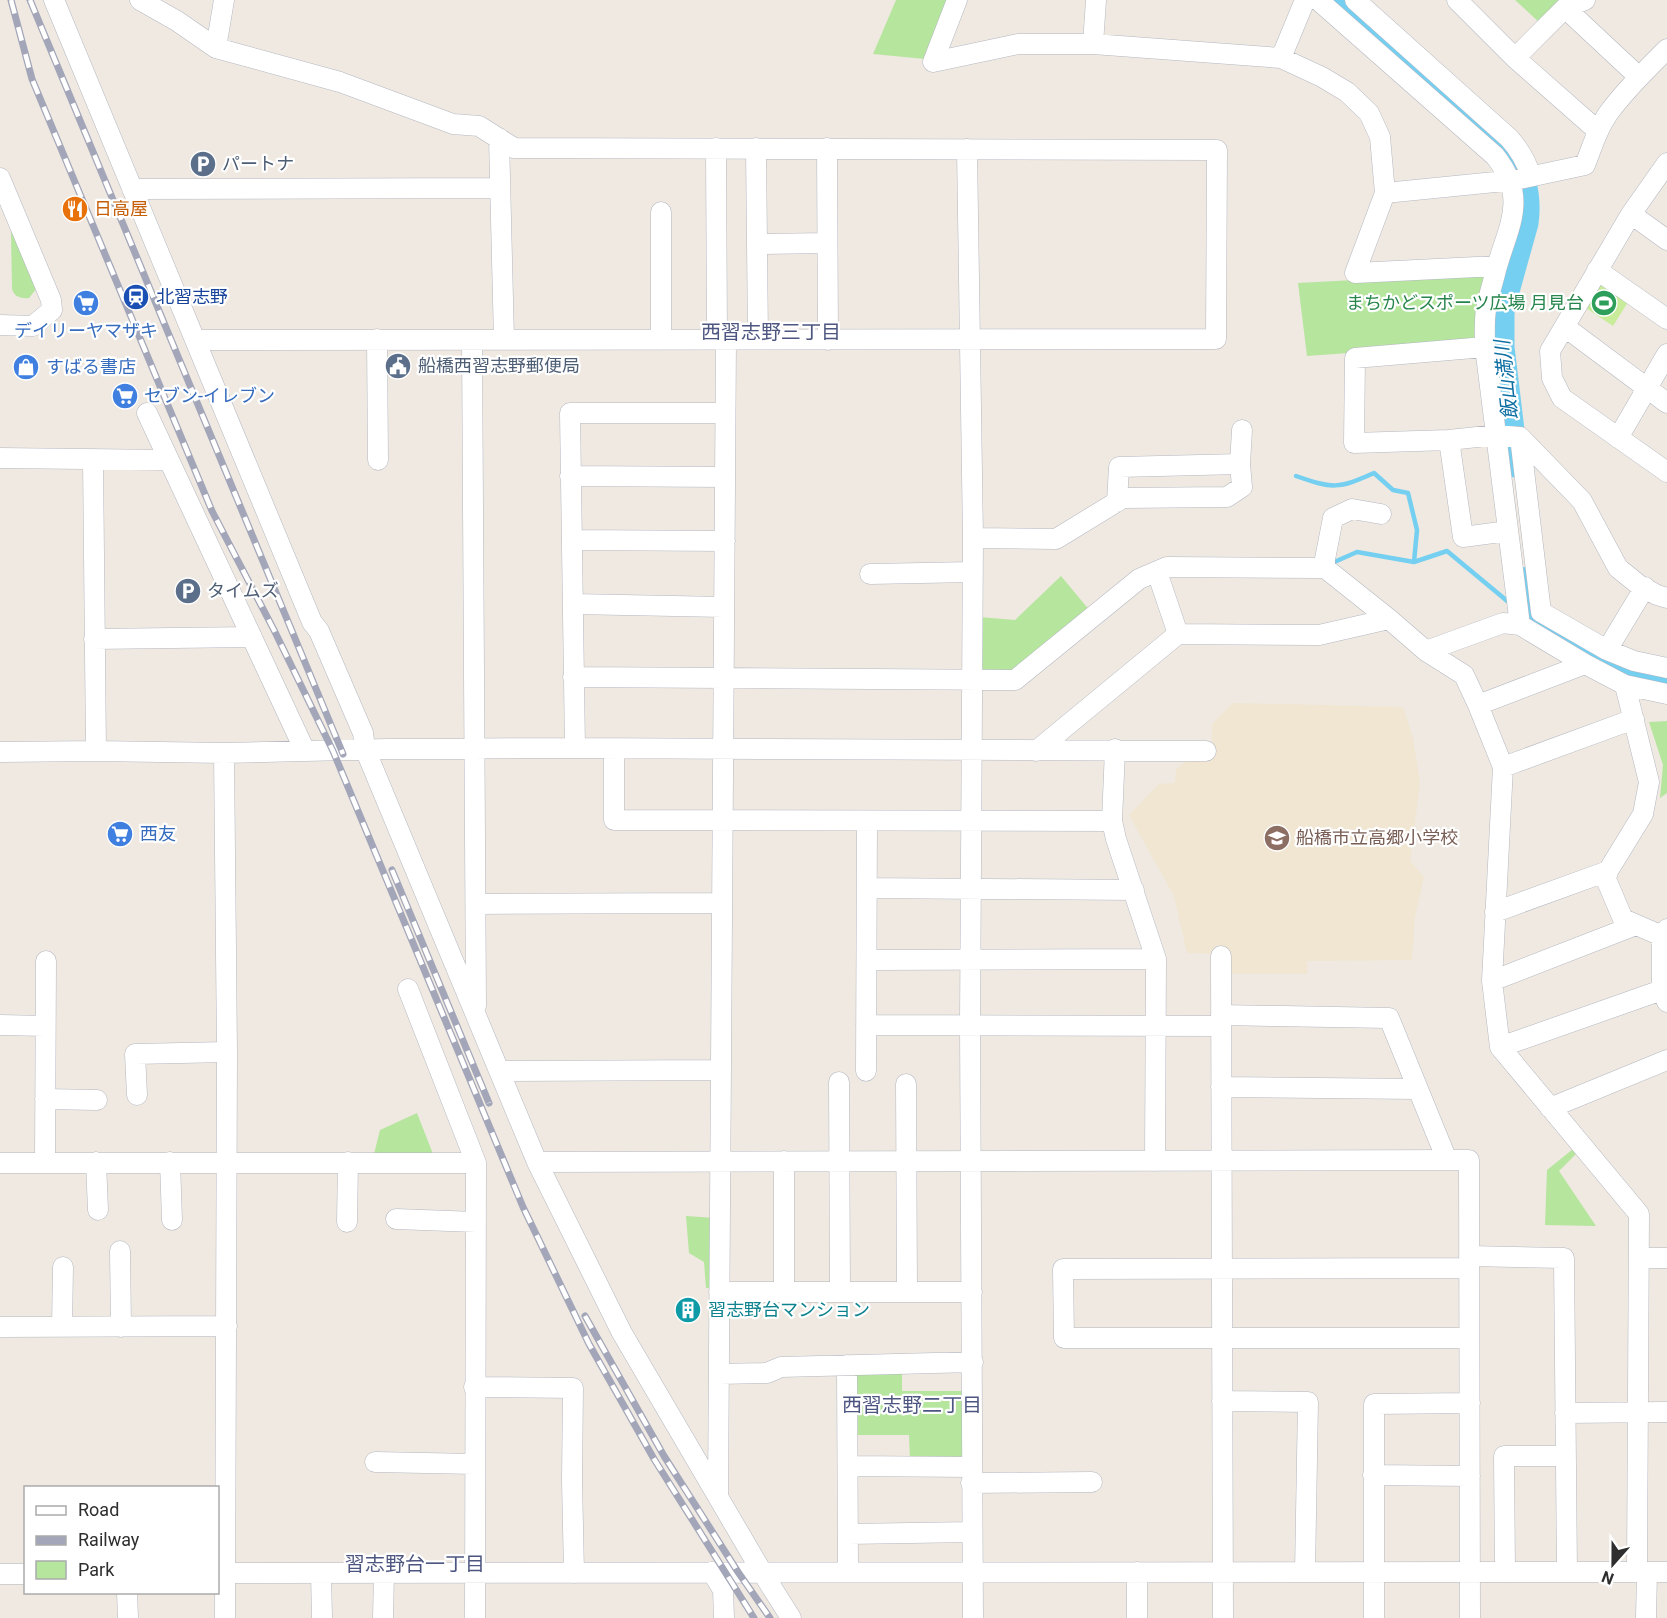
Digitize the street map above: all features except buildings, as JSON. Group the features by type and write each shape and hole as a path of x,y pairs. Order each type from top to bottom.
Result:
{"street":[{"path":"54,0 312,622 319,631 363,733 364,749 537,1162 622,1333 791,1618"},
{"path":"140,0 177,21 216,48 340,82 453,124 479,126 514,148 1217,150 1216,339 195,340"},
{"path":"216,48 224,0"},
{"path":"957,0 933,62 1018,44 1094,44 1281,58 1347,92 1369,113 1380,137 1385,193 1355,273 1497,266"},
{"path":"1094,44 1096,0"},
{"path":"1281,58 1305,0"},
{"path":"1318,0 1518,179"},
{"path":"1355,0 1509,138 1526,160 1518,179 1509,232 1497,266 1486,310 1485,347 1509,436 1541,612 1607,651 1634,661 1667,668"},
{"path":"1457,0 1515,58 1598,131"},
{"path":"1515,58 1565,8 1585,0"},
{"path":"1565,8 1639,77"},
{"path":"1385,193 1518,179 1584,165 1609,111 1667,49"},
{"path":"499,138 504,340"},
{"path":"716,148 721,339 726,413 718,1497"},
{"path":"756,148 758,339"},
{"path":"827,148 828,340"},
{"path":"967,149 973,538 970,751 973,1618"},
{"path":"1666,167 1630,214 1550,351 1552,378 1562,398 1667,472"},
{"path":"0,178 51,300 52,310 33,326 0,325"},
{"path":"132,189 500,188"},
{"path":"661,212 661,340"},
{"path":"1630,214 1667,240"},
{"path":"757,244 827,243"},
{"path":"1597,270 1667,319"},
{"path":"1565,327 1667,403"},
{"path":"377,339 378,460"},
{"path":"472,340 476,1014"},
{"path":"1485,347 1355,358 1354,443 1509,436 1582,501 1618,567 1657,595 1667,598"},
{"path":"1618,438 1667,354"},
{"path":"147,413 305,751"},
{"path":"575,748 570,413 726,413"},
{"path":"973,538 1056,539 1123,498 1227,497 1242,487 1240,464 1242,430"},
{"path":"1509,436 1508,531 1520,625"},
{"path":"1449,440 1463,537 1508,531"},
{"path":"0,458 169,460"},
{"path":"93,459 96,751"},
{"path":"1117,502 1119,467 1240,464"},
{"path":"570,476 725,477"},
{"path":"1325,568 1324,559 1333,518 1352,509 1382,514"},
{"path":"572,540 725,541"},
{"path":"573,677 1016,680 1139,579 1167,567 1325,568 1426,651 1464,675 1503,767 1492,981 1500,1047 1639,1214 1637,1412 1642,1572 1646,1618"},
{"path":"870,574 973,572"},
{"path":"1157,572 1178,634"},
{"path":"1607,651 1645,587"},
{"path":"573,604 724,607"},
{"path":"1036,751 1178,634 1319,635 1389,619"},
{"path":"1426,651 1503,623 1520,625 1625,685 1667,694"},
{"path":"94,639 252,637"},
{"path":"1478,705 1585,664"},
{"path":"1500,1047 1665,996 1665,933 1623,919 1606,879 1608,870 1643,814 1649,782 1625,685"},
{"path":"1503,767 1634,719"},
{"path":"0,752 224,753 364,749 575,748 1206,751"},
{"path":"614,749 614,819 1112,821"},
{"path":"1115,749 1112,821 1156,958 1155,1161"},
{"path":"224,753 227,1326 221,1573 225,1618"},
{"path":"866,1071 867,821"},
{"path":"1495,912 1608,870"},
{"path":"867,888 1134,890"},
{"path":"476,904 722,903"},
{"path":"1492,981 1636,925"},
{"path":"1221,956 1222,1618"},
{"path":"867,960 1156,958"},
{"path":"45,1162 46,961"},
{"path":"408,989 476,1163 475,1618"},
{"path":"866,1025 1155,1026 1221,1021 1389,1018 1447,1160"},
{"path":"0,1025 45,1026"},
{"path":"137,1095 135,1054 227,1052"},
{"path":"1550,1108 1667,1060"},
{"path":"499,1071 721,1070"},
{"path":"840,1082 840,1292"},
{"path":"906,1084 907,1292"},
{"path":"1221,1087 1418,1089"},
{"path":"45,1099 97,1100"},
{"path":"537,1162 1469,1160 1470,1618"},
{"path":"784,1161 784,1292"},
{"path":"96,1162 98,1210"},
{"path":"170,1162 172,1220"},
{"path":"347,1222 348,1162"},
{"path":"0,1163 476,1163"},
{"path":"396,1219 476,1222"},
{"path":"120,1251 121,1327"},
{"path":"1469,1338 1064,1338 1063,1269 1222,1269 1564,1258 1567,1572"},
{"path":"1639,1258 1667,1258"},
{"path":"62,1327 63,1267"},
{"path":"719,1292 972,1292"},
{"path":"0,1327 227,1326"},
{"path":"719,1374 767,1373 781,1367 973,1362"},
{"path":"847,1365 848,1572"},
{"path":"474,1388 573,1388 574,1572"},
{"path":"1222,1401 1308,1402 1305,1572"},
{"path":"1374,1618 1374,1404 1470,1403"},
{"path":"1564,1413 1667,1412"},
{"path":"1505,1572 1504,1456 1566,1456"},
{"path":"375,1462 475,1464"},
{"path":"848,1466 1092,1482"},
{"path":"1373,1475 1470,1476"},
{"path":"848,1534 972,1532"},
{"path":"712,1572 723,1590 724,1618"},
{"path":"1137,1572 1137,1618"},
{"path":"221,1573 1667,1572"},
{"path":"321,1573 322,1618"},
{"path":"383,1618 384,1573"},
{"path":"0,1574 24,1574"},
{"path":"127,1594 128,1618"}],"shaded area":[{"name":"船橋市立高郷小学校","path":"1233,703 1403,707 1413,738 1420,783 1410,861 1424,877 1415,917 1412,960 1307,961 1307,974 1229,974 1228,954 1187,953 1174,896 1129,815 1159,784 1175,783 1176,769 1187,761 1208,762 1212,758 1212,724"}],"green space":[{"path":"896,0 949,0 925,59 873,54"},
{"path":"1515,0 1569,0 1540,23"},
{"path":"14,229 37,288 29,298 19,297 12,289 11,232"},
{"path":"1486,273 1476,309 1474,344 1307,356 1298,283"},
{"name":"まちかどスポーツ広場 月見台","path":"1596,280 1628,302 1613,326 1580,304"},
{"path":"1061,576 1091,612 1014,673 987,673 979,666 979,617 1015,620"},
{"path":"1667,721 1667,793 1660,798 1663,765 1649,722"},
{"path":"417,1113 433,1154 374,1154 380,1130"},
{"path":"1573,1149 1577,1153 1559,1171 1596,1226 1545,1225 1547,1170"},
{"path":"686,1216 715,1218 716,1288 706,1288 704,1262 689,1253"},
{"path":"902,1370 902,1391 965,1391 967,1457 961,1462 910,1462 909,1435 851,1435 855,1372"}],"waterway":[{"name":"飯山満川","path":"1339,0 1505,148 1520,174 1525,193 1525,223 1501,309 1501,347 1515,464"},
{"path":"1296,476 1335,485 1352,482 1374,473 1393,490 1408,493 1417,530 1414,562"},
{"path":"1332,563 1357,552 1414,562 1447,551 1512,605"},
{"name":"飯山満川","path":"1528,580 1533,623 1625,672 1667,680"}],"railway":[{"path":"11,0 32,79 212,511 333,751 523,1207 589,1344 654,1459 754,1618"},
{"path":"30,0 343,754"},
{"path":"392,870 489,1103"},
{"path":"585,1316 664,1456 770,1618"}],"place":[{"name":"パートナ","path":"203,164"},
{"name":"日高屋","path":"75,209"},
{"name":"北習志野","path":"136,297"},
{"name":"デイリーヤマザキ","path":"86,303"},
{"name":"まちかどスポーツ広場 月見台","path":"1604,303"},
{"name":"船橋西習志野郵便局","path":"398,366"},
{"name":"すばる書店","path":"26,367"},
{"name":"セブン-イレブン","path":"125,396"},
{"name":"タイムズ","path":"188,591"},
{"name":"西友","path":"120,834"},
{"name":"船橋市立高郷小学校","path":"1277,838"},
{"name":"習志野台マンション","path":"688,1310"}],"district":[{"name":"西習志野三丁目","path":"771,332"},
{"name":"西習志野二丁目","path":"912,1405"},
{"name":"習志野台一丁目","path":"415,1564"}]}
